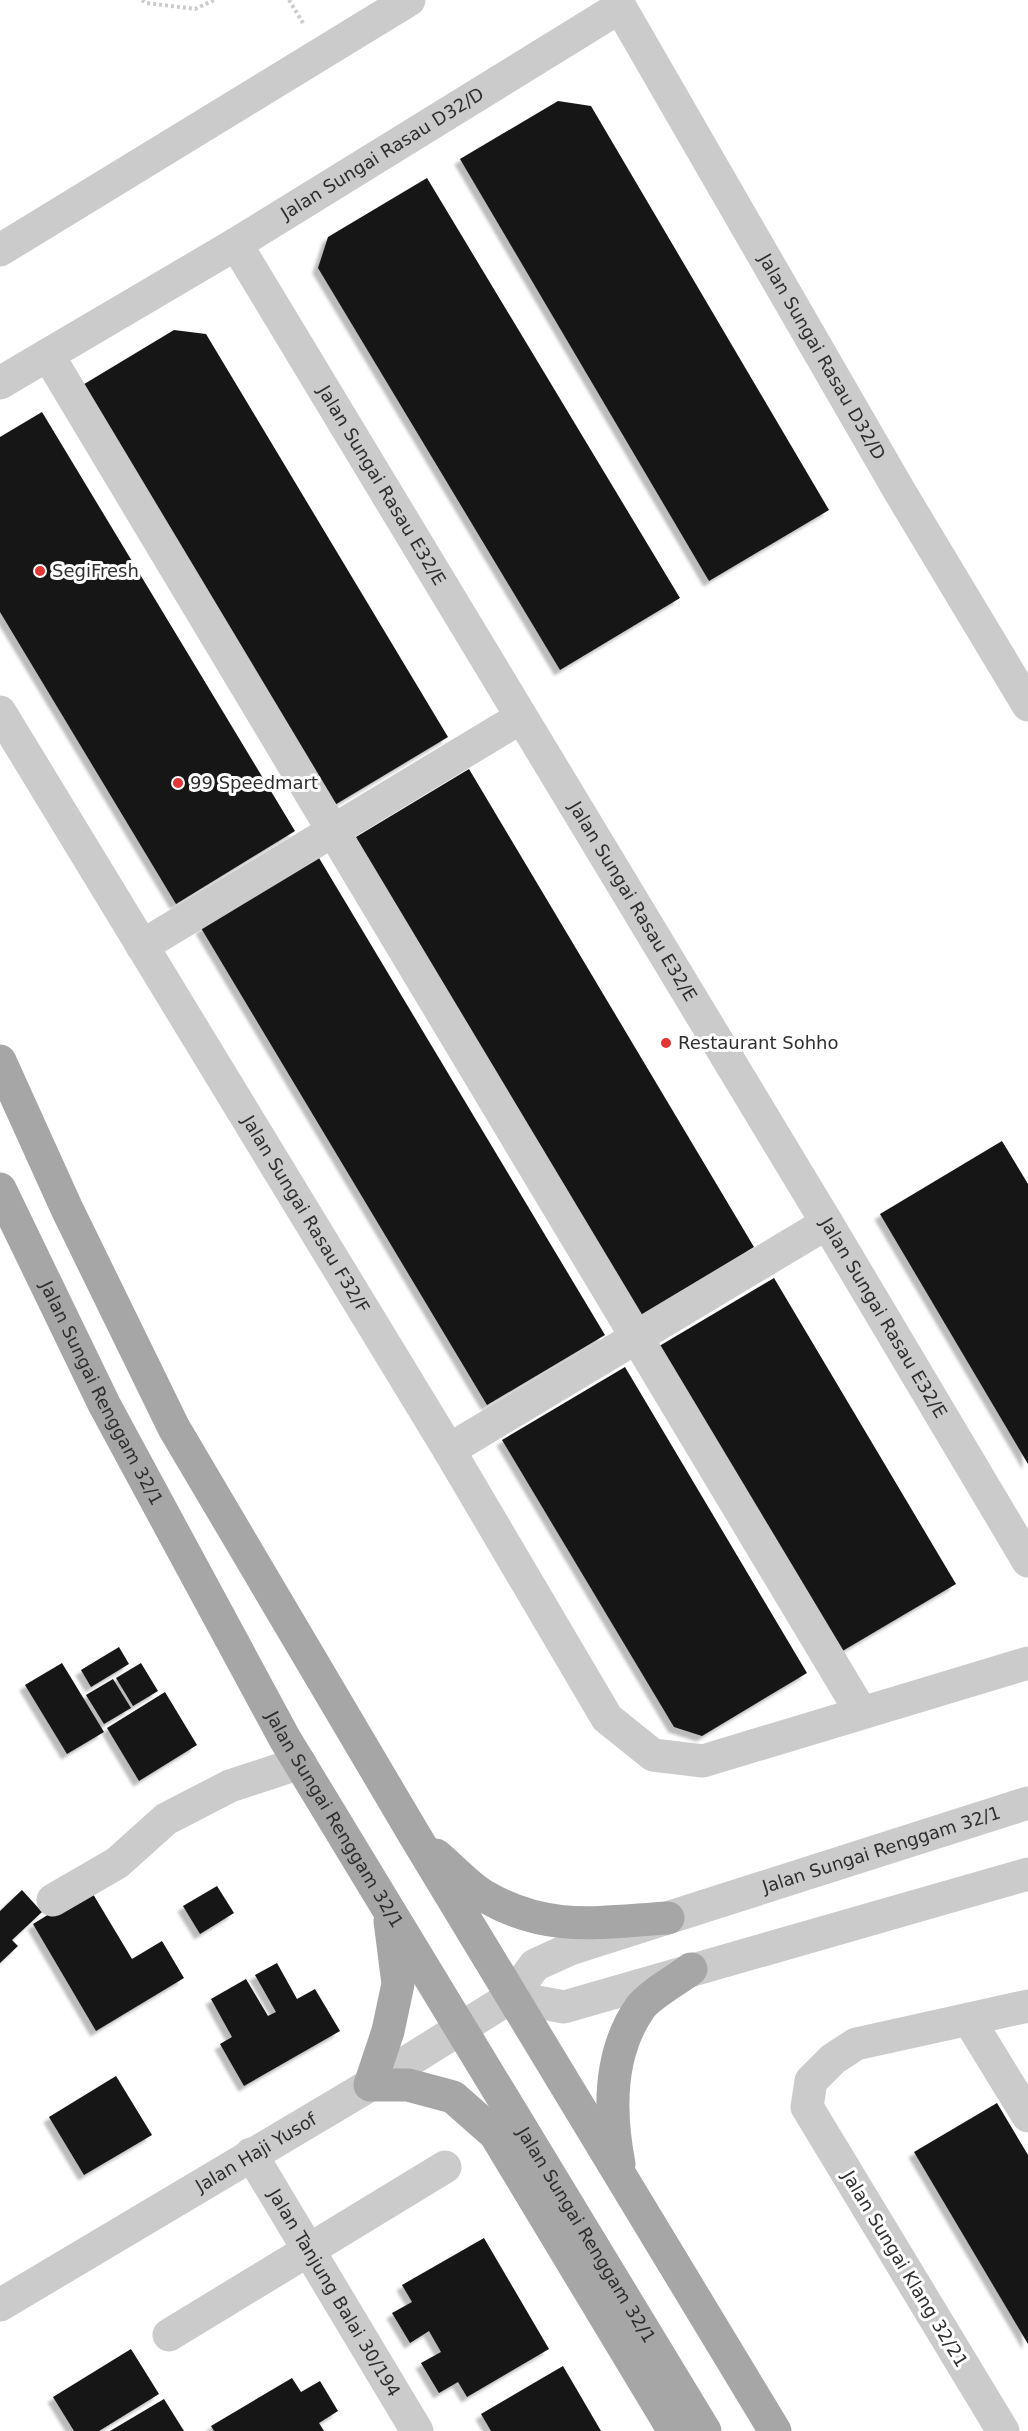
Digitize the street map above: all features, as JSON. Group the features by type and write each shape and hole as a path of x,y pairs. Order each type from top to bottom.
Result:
{"main road":[{"path":"0,1061 67,1209 174,1428 511,1997 775,2431"},
{"name":"Jalan Sungai Renggam 32/1","path":"0,1189 104,1404 300,1763 463,2028 705,2431"},
{"path":"415,1836 485,1897 540,1920 582,1924 668,1918"},
{"path":"389,1911 398,1984 388,2031 370,2085 408,2085 453,2097 495,2134 674,2431"},
{"path":"622,2181 612,2129 613,2079 623,2043 640,2007 691,1970"}],"street":[{"path":"0,250 409,0"},
{"name":"Jalan Sungai Rasau D32/D","path":"0,383 236,244 618,4 900,492 1028,705"},
{"name":"Jalan Sungai Rasau E32/E","path":"236,244 520,718 827,1222 1028,1561"},
{"path":"48,355 638,1336 861,1712 1028,1663"},
{"name":"Jalan Sungai Rasau F32/F","path":"0,712 450,1450 607,1718 653,1755 703,1761 861,1712"},
{"path":"142,946 520,718"},
{"path":"450,1450 827,1222"},
{"path":"53,1900 117,1863 166,1820 230,1786 300,1763"},
{"name":"Jalan Sungai Renggam 32/1","path":"511,1997 535,1965 570,1949 1028,1803"},
{"path":"511,1997 564,2007 1028,1874"},
{"name":"Jalan Haji Yusof","path":"0,2305 370,2085 511,1997"},
{"path":"1028,2006 969,2020 1028,2116"},
{"name":"Jalan Sungai Klang 32/21","path":"969,2020 855,2043 833,2059 811,2081 807,2107 1003,2431"},
{"name":"Jalan Tanjung Balai 30/194","path":"251,2154 417,2431"},
{"path":"169,2335 446,2167"}],"path":[{"path":"142,0 195,9 214,0"}],"building":[{"path":"558,101 591,106 829,510 709,581 460,159"},
{"path":"427,178 680,598 560,670 318,268 328,237"},
{"path":"174,330 206,334 448,737 328,809 76,389"},
{"path":"42,412 295,831 176,904 0,612 0,437"},
{"path":"469,769 754,1247 637,1317 351,840"},
{"path":"319,858 605,1335 487,1405 201,928"},
{"path":"1002,1141 1028,1184 1028,1464 880,1214"},
{"path":"774,1278 956,1584 834,1656 651,1351"},
{"path":"625,1367 807,1673 702,1736 674,1727 502,1440"},
{"path":"119,1647 129,1664 91,1687 81,1670"},
{"path":"62,1663 104,1732 67,1754 25,1685"},
{"path":"141,1663 158,1691 133,1706 116,1678"},
{"path":"113,1679 131,1708 104,1724 86,1695"},
{"path":"165,1692 197,1745 139,1781 107,1728"},
{"path":"217,1886 234,1913 200,1934 183,1906"},
{"path":"90,1889 132,1959 162,1941 184,1978 96,2031 33,1924"},
{"path":"22,1890 42,1912 12,1940 18,1946 0,1963 0,1911"},
{"path":"277,1963 297,1999 315,1989 340,2031 244,2086 220,2044 232,2037 211,1999 246,1979 268,2016 276,2012 255,1975"},
{"path":"116,2076 152,2135 84,2175 49,2117"},
{"path":"997,2103 1028,2155 1028,2344 914,2152"},
{"path":"484,2238 549,2349 467,2397 458,2382 439,2393 421,2363 441,2352 429,2331 410,2343 392,2313 412,2302 402,2285"},
{"path":"131,2349 159,2394 99,2431 74,2431 53,2397"},
{"path":"563,2366 601,2431 491,2431 481,2414"},
{"path":"292,2378 301,2392 320,2381 338,2411 319,2423 324,2431 214,2431 211,2426"},
{"path":"164,2399 184,2431 110,2431"}],"place":[{"name":"SegiFresh","path":"40,571"},
{"name":"99 Speedmart","path":"178,783"},
{"name":"Restaurant Sohho","path":"666,1043"}]}
